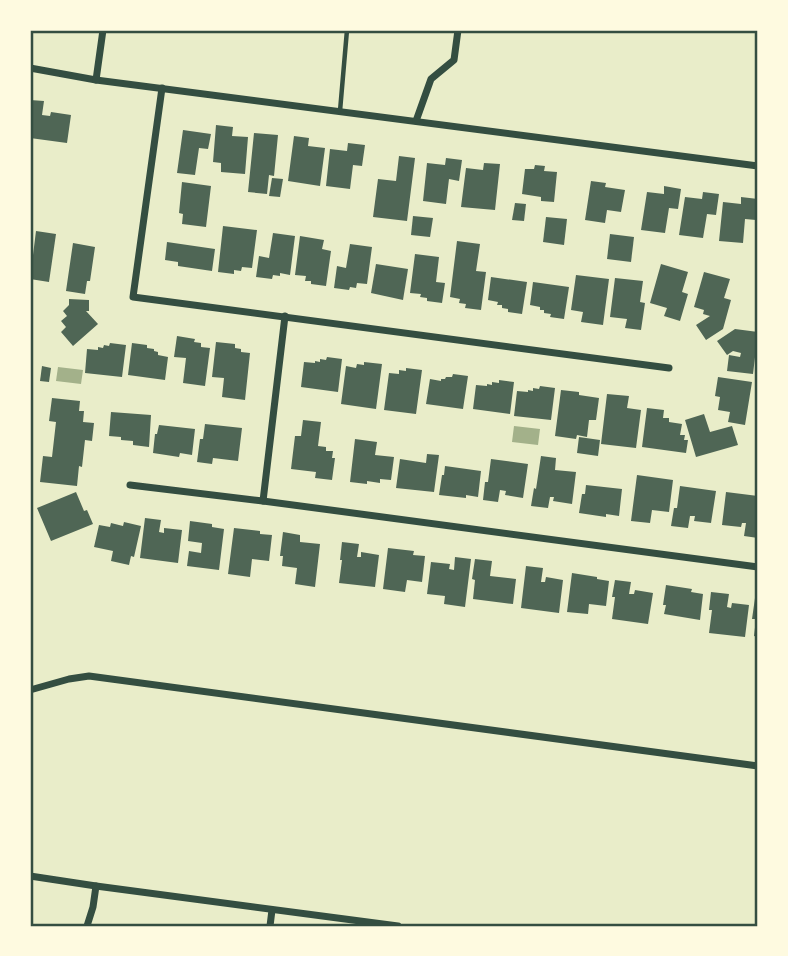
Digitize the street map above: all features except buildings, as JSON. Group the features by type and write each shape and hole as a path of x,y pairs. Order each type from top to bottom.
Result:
{"street":[{"path":"96,80 103,30"},
{"path":"416,121 431,79 454,60 458,30"},
{"path":"30,68 96,80 758,166"},
{"path":"162,88 133,297 668,368"},
{"path":"263,500 285,316"},
{"path":"130,485 263,500 758,567"},
{"path":"30,690 69,678 89,676 758,766"},
{"path":"30,876 398,926"},
{"path":"87,926 96,886"},
{"path":"270,926 272,910"}],"lane":[{"path":"340,111 347,30"}],"shaded area":[{"path":"58,367 83,370 81,384 56,381"},
{"path":"514,426 540,429 538,445 512,442"}]}
